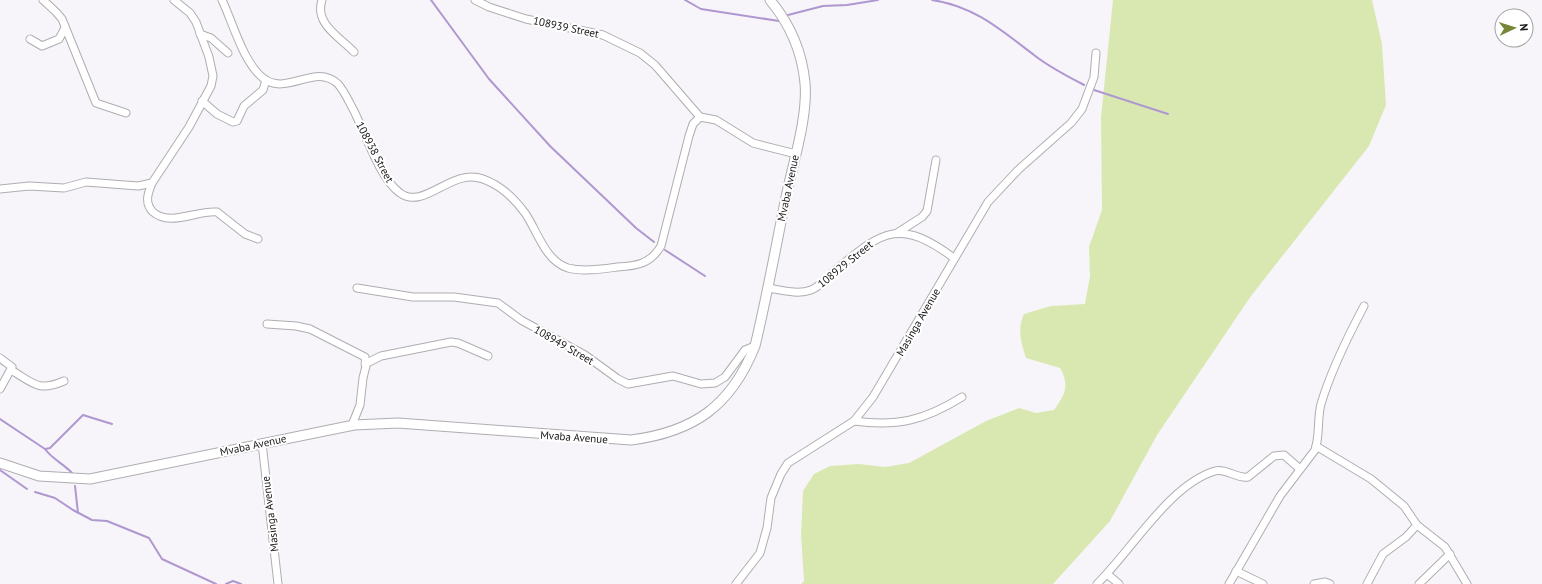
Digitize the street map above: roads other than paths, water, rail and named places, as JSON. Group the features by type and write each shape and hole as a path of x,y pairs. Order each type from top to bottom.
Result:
{"street":[{"path":"43,0 56,12 65,28 96,102 126,113"},
{"path":"174,0 190,13 209,57 213,76 211,86 184,136 152,183 147,201 156,214 172,218 217,212 251,238 258,239"},
{"path":"202,101 217,114 233,122 240,117 244,106 263,90 266,80 256,70 249,59 222,0"},
{"path":"322,0 320,9 323,21 327,27 354,52"},
{"name":"108939 Street","path":"475,0 489,7 526,19 603,35 640,53 655,65 700,117"},
{"name":"Mvaba Avenue","path":"0,463 39,476 90,479 352,425 388,423 611,440 651,437 690,424 716,406 736,382 744,370 755,346 796,154 804,108 805,78 799,50 791,30 770,0"},
{"path":"30,39 42,46 59,38 65,28"},
{"path":"200,34 211,38 228,53"},
{"name":"Masinga Avenue","path":"736,584 760,553 767,528 771,498 781,474 788,463 854,421 874,397 988,202 1018,170 1071,123 1082,109 1094,77 1096,53"},
{"name":"108938 Street","path":"266,80 284,84 311,76 319,76 335,81 348,99 385,175 400,193 414,198 433,191 457,178 470,176 483,179 508,193 526,214 540,240 553,258 564,266 573,269 626,267 643,264 653,257 661,246 693,124 700,117"},
{"path":"700,117 716,120 753,143 796,154"},
{"name":"108929 Street","path":"768,288 800,292 814,289 875,240 897,233 922,217 927,211 936,160"},
{"path":"0,189 29,186 64,188 86,182 133,185 152,183"},
{"name":"108929 Street","path":"897,233 908,233 922,238 954,258"},
{"name":"108949 Street","path":"357,288 413,297 454,297 498,302 521,320 581,353 626,384 673,376 701,384 712,384 722,379 745,350 755,346"},
{"path":"1229,584 1280,496 1316,446 1318,418 1326,390 1342,350 1364,306"},
{"path":"267,324 296,326 310,329 364,357 365,364 360,405 352,425"},
{"path":"365,364 382,356 451,342 458,342 488,356"},
{"path":"0,358 12,367 11,370 39,386 50,387 64,381"},
{"path":"0,389 11,370"},
{"path":"854,421 873,424 908,422 944,407 962,397"},
{"name":"Masinga Avenue","path":"262,443 278,584"},
{"path":"1316,446 1371,479 1391,494 1404,506 1417,525 1445,547 1467,584"},
{"path":"1096,584 1107,574 1171,498 1184,486 1215,471 1222,470 1236,476 1248,477 1278,455 1284,455 1300,469"},
{"path":"1367,584 1382,554 1406,537 1417,525"},
{"path":"1419,584 1450,554"},
{"path":"1236,571 1263,584"},
{"path":"1107,574 1119,584"},
{"path":"1314,584 1326,582 1330,584"}],"waterway":[{"path":"431,0 489,79 550,146 636,228 654,242"},
{"path":"685,0 701,9 779,21"},
{"path":"788,15 823,6 847,5 878,0"},
{"path":"932,0 947,3 974,13 998,28 1058,71 1084,85"},
{"path":"1094,90 1168,114"},
{"path":"665,250 705,276"},
{"path":"0,419 45,449 50,448 83,415 112,424"},
{"path":"45,449 51,456 72,473"},
{"path":"0,470 27,489"},
{"path":"75,486 78,513"},
{"path":"35,492 55,498 92,520 107,521 149,538 162,559 216,584"},
{"path":"226,584 233,581 241,584"}]}
